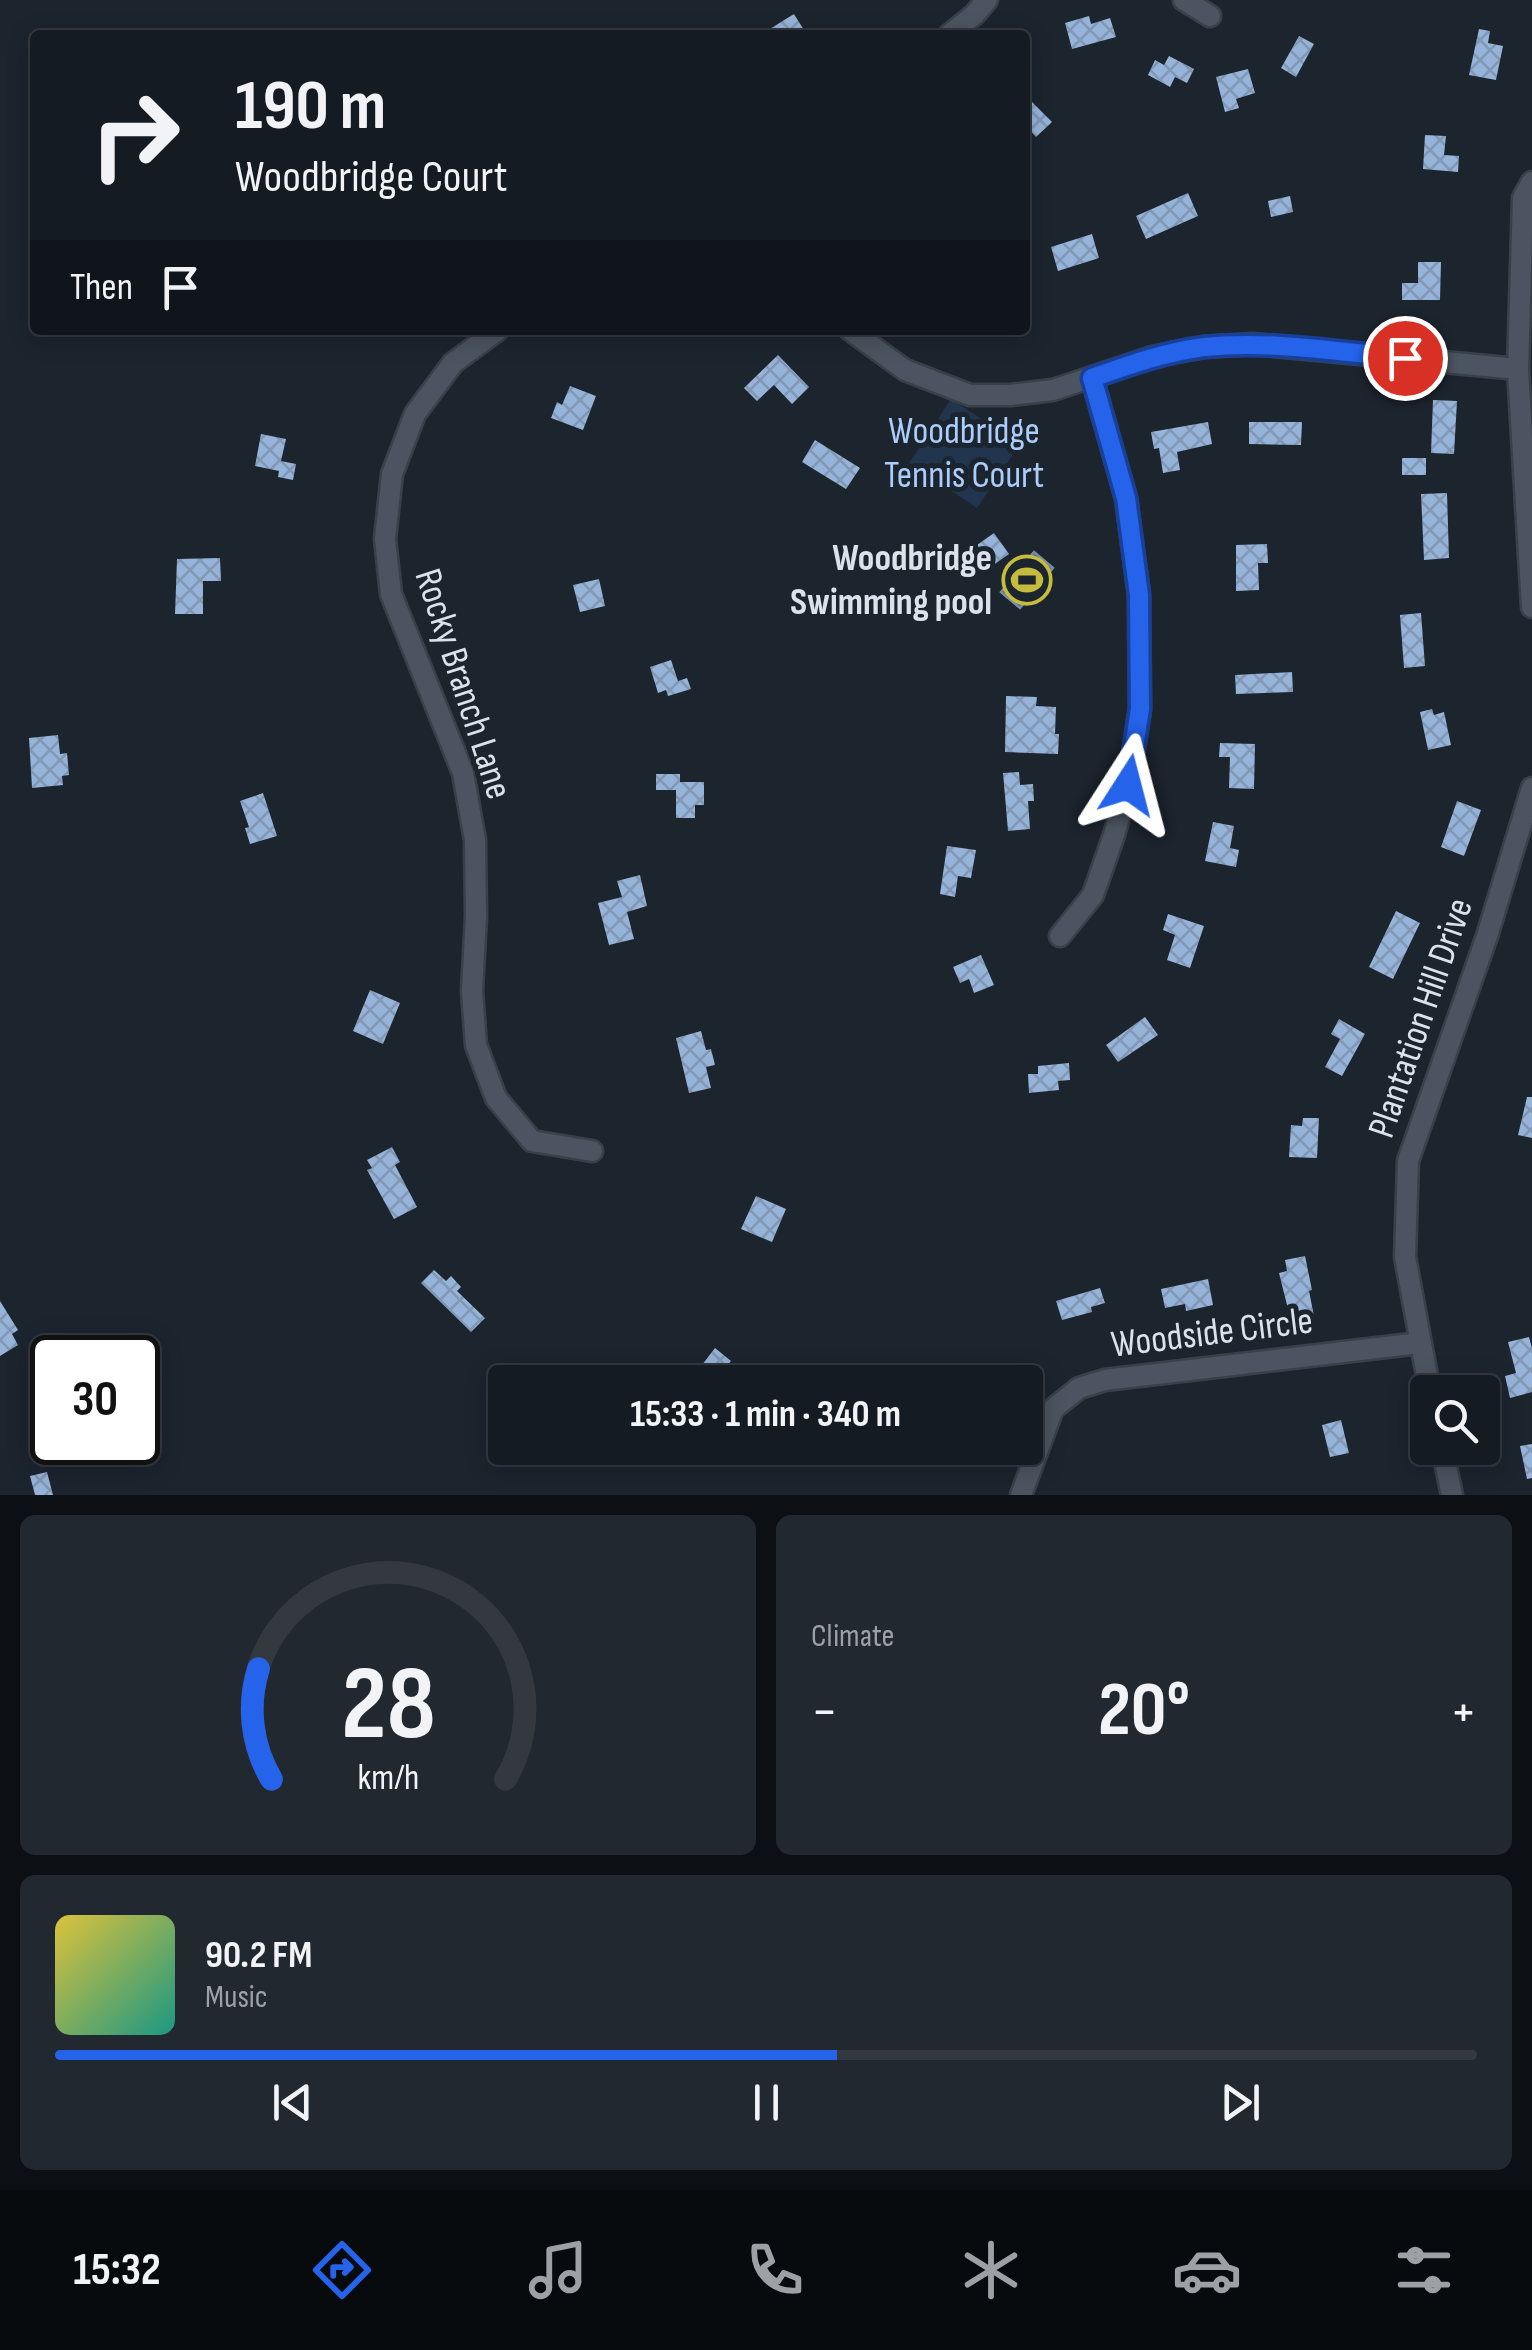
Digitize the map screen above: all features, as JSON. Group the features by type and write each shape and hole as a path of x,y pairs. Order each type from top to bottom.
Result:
{"street":[{"path":"955,30 986,0"},
{"path":"1184,0 1210,16"},
{"path":"1532,182 1523,198 1518,368 1532,607"},
{"name":"Rocky Branch Lane","path":"491,335 453,363 414,414 392,474 385,539 391,594 462,774 474,840 476,916 472,990 476,1045 496,1098 532,1141 592,1151"},
{"path":"857,335 905,370 970,395 1053,390 1152,358 1253,344 1518,368"},
{"path":"1060,936 1093,895 1128,785 1140,709 1139,595 1126,498 1092,378"},
{"name":"Plantation Hill Drive","path":"1426,1375 1405,1257 1408,1162 1487,936 1532,788"},
{"name":"Woodside Circle","path":"1021,1495 1053,1409 1079,1388 1105,1380 1420,1344"},
{"path":"1446,1465 1452,1495"}],"green space":[{"name":"Woodbridge Tennis Court","path":"951,399 1020,444 977,508 909,463"}],"water":[{"name":"Woodbridge Swimming pool","path":"1034,552 1053,568 1020,608 1001,592"}],"building":[{"path":"794,14 804,30 768,30"},
{"path":"1089,16 1091,24 1110,18 1116,37 1072,49 1065,23"},
{"path":"1479,29 1490,31 1488,43 1503,46 1496,80 1469,75"},
{"path":"1299,36 1314,44 1296,77 1281,68"},
{"path":"1169,56 1194,69 1187,83 1175,77 1170,87 1148,75 1155,60 1164,65"},
{"path":"1248,69 1255,93 1236,99 1239,108 1225,112 1216,77"},
{"path":"1030,100 1052,122 1036,137 1030,130"},
{"path":"1425,135 1446,136 1444,155 1459,156 1458,172 1423,169"},
{"path":"1188,193 1198,216 1146,239 1136,216"},
{"path":"1290,196 1293,212 1271,217 1268,201"},
{"path":"1092,234 1099,258 1058,271 1051,247"},
{"path":"1418,262 1441,262 1440,300 1402,300 1402,283 1418,283"},
{"path":"778,355 809,387 792,404 774,385 757,401 744,388"},
{"path":"570,386 596,396 583,430 551,418 557,402 562,405"},
{"path":"1433,400 1457,401 1454,454 1431,453"},
{"path":"1208,422 1212,444 1177,452 1180,470 1163,473 1159,448 1154,449 1151,432"},
{"path":"1249,422 1302,422 1301,445 1249,444"},
{"path":"261,434 286,439 281,461 296,464 293,480 278,477 279,471 255,466"},
{"path":"815,440 860,468 846,489 802,462"},
{"path":"1402,458 1426,458 1426,475 1402,475"},
{"path":"1447,493 1449,558 1424,560 1421,494"},
{"path":"994,533 1009,554 992,566 977,545"},
{"path":"1267,544 1268,563 1258,563 1259,590 1236,591 1236,545"},
{"path":"220,558 221,581 203,581 203,614 175,614 177,559"},
{"path":"599,579 605,606 580,612 573,585"},
{"path":"1421,613 1425,666 1404,668 1400,615"},
{"path":"671,660 678,681 687,678 691,689 668,696 666,690 658,693 650,667"},
{"path":"1292,672 1293,692 1236,694 1235,675"},
{"path":"1006,696 1037,697 1036,706 1056,707 1058,754 1005,752"},
{"path":"1432,709 1434,715 1444,712 1451,745 1428,750 1420,712"},
{"path":"58,735 60,754 67,753 69,775 62,776 63,785 32,788 29,738"},
{"path":"1220,743 1255,744 1254,789 1229,788 1230,757 1219,757"},
{"path":"1019,772 1020,785 1033,784 1034,801 1028,801 1030,829 1008,831 1003,773"},
{"path":"656,774 680,774 680,782 704,782 704,805 695,805 695,818 676,818 676,790 656,790"},
{"path":"263,793 277,836 250,844 240,801"},
{"path":"1457,801 1481,810 1464,856 1441,847"},
{"path":"1213,822 1234,826 1230,848 1239,850 1236,867 1205,861"},
{"path":"947,846 976,850 971,878 958,876 955,897 940,894"},
{"path":"640,875 647,906 627,912 634,939 609,945 598,903 622,897 617,881"},
{"path":"1396,911 1420,923 1393,979 1369,967"},
{"path":"1168,914 1204,926 1190,968 1167,960 1175,935 1163,930"},
{"path":"981,955 994,985 974,993 969,979 960,983 953,967"},
{"path":"370,990 400,1003 383,1044 353,1031"},
{"path":"1145,1017 1158,1035 1118,1062 1106,1045"},
{"path":"1339,1019 1365,1034 1342,1076 1325,1067 1340,1039 1331,1034"},
{"path":"701,1031 715,1065 706,1067 711,1088 689,1093 676,1038"},
{"path":"1069,1063 1070,1080 1058,1081 1059,1090 1029,1093 1028,1074 1038,1074 1038,1066"},
{"path":"1527,1097 1532,1097 1532,1138 1518,1135"},
{"path":"1303,1118 1319,1118 1317,1158 1289,1157 1291,1125 1302,1126"},
{"path":"392,1147 400,1162 395,1165 417,1207 394,1219 367,1170 372,1168 367,1160"},
{"path":"756,1196 786,1209 772,1242 741,1229"},
{"path":"1305,1256 1314,1316 1291,1321 1279,1273 1287,1271 1285,1260"},
{"path":"434,1270 446,1281 451,1276 461,1287 457,1291 485,1318 471,1332 421,1283"},
{"path":"1208,1279 1213,1305 1186,1311 1185,1304 1165,1308 1161,1289"},
{"path":"1100,1288 1105,1303 1091,1307 1092,1312 1062,1320 1056,1301"},
{"path":"0,1301 18,1330 12,1334 18,1345 0,1356"},
{"path":"1529,1337 1532,1392 1510,1398 1505,1376 1516,1373 1508,1342"},
{"path":"715,1348 731,1361 728,1365 702,1365"},
{"path":"1341,1420 1349,1453 1330,1457 1322,1425"},
{"path":"1532,1444 1532,1478 1527,1479 1520,1446"},
{"path":"47,1472 53,1495 35,1495 30,1476"}],"place":[{"name":"Woodbridge Swimming pool","path":"1027,580"}],"route":[{"path":"1128,785 1140,709 1139,595 1126,498 1092,378 1152,358 1253,344 1405,358"}]}
